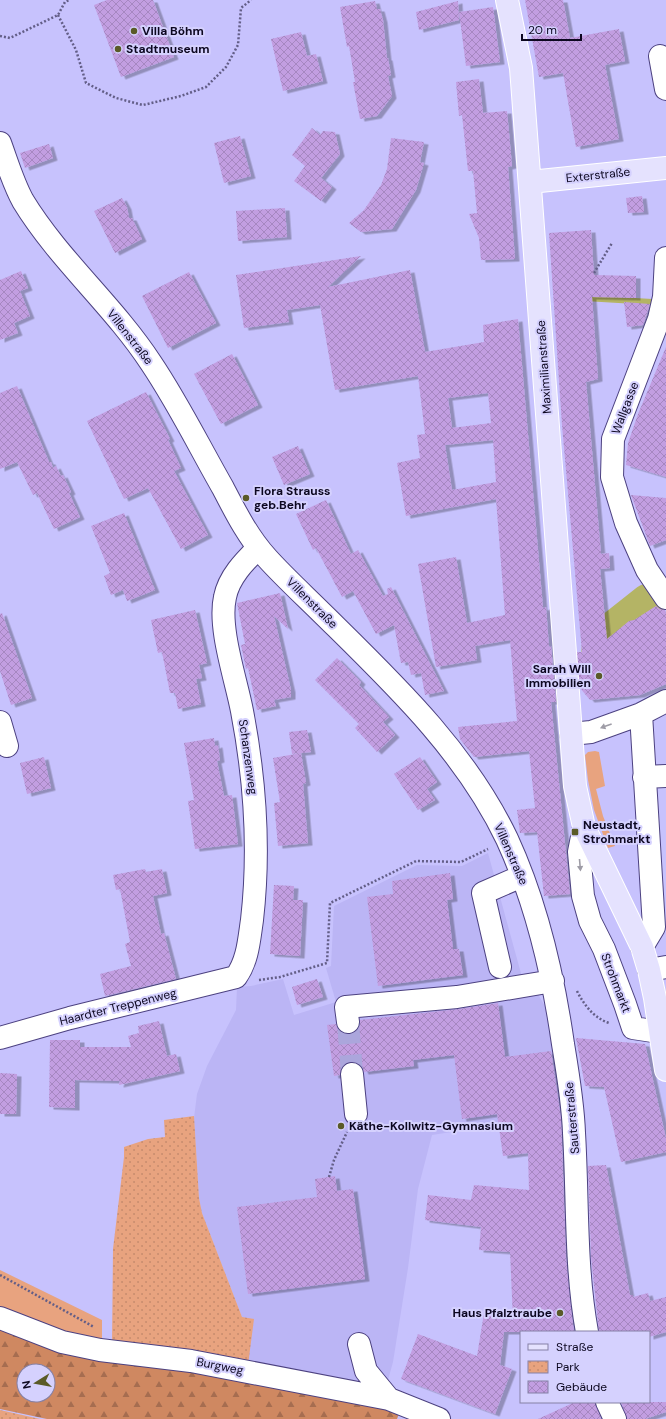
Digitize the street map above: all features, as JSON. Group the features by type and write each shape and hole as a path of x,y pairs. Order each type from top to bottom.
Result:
{"main road":[{"name":"Maximilianstraße","path":"507,0 521,68 571,734"},
{"name":"Exterstraße","path":"530,182 666,168"},
{"name":"Strohmarkt","path":"571,734 575,786 584,826 642,947 657,969 663,1033"},
{"path":"663,1033 666,1070"}],"street":[{"path":"660,56 666,89"},
{"name":"Villenstraße","path":"0,143 21,198 57,247 149,359 177,405 248,534 258,548 397,686 447,745 474,782 506,839 522,876 533,907"},
{"name":"Wallgasse","path":"666,258 664,297 659,319 613,439 612,477 626,523 644,564 666,598"},
{"name":"Schanzenweg","path":"245,979 245,962 255,891 254,798 242,711 226,638 224,599 226,589 236,573 258,548"},
{"path":"571,734 591,732 640,714 666,701"},
{"path":"640,714 644,777 659,876 654,927 642,947"},
{"path":"0,722 7,746"},
{"path":"644,777 666,776"},
{"name":"Strohmarkt","path":"584,826 579,852 583,896 590,921 604,949 633,1028 663,1033"},
{"path":"500,967 483,893 522,876"},
{"name":"Sauterstraße","path":"533,907 546,949 553,981 571,1093 576,1157 580,1280 588,1331"},
{"name":"Haardter Treppenweg","path":"0,1038 70,1018 245,979"},
{"path":"348,1022 346,1006 457,997 553,981"},
{"path":"352,1074 356,1114"},
{"name":"Burgweg","path":"0,1318 62,1342 100,1350 191,1361 389,1398 439,1419"},
{"path":"359,1344 366,1371 389,1398"},
{"path":"608,1403 615,1419"}],"path":[{"path":"0,36 10,38 58,16 65,2 69,0"},
{"path":"58,16 76,50 86,83 116,98 143,105 181,96 206,87 226,67 238,44 241,8 251,0"},
{"path":"594,273 612,243"},
{"path":"245,979 280,977 327,964 330,903 416,861 461,862 491,848"},
{"path":"575,985 577,992 585,1005 595,1016 607,1023 633,1028"},
{"path":"329,1177 334,1160 356,1114"},
{"path":"0,1275 98,1328"}],"shaded area":[{"name":"Käthe-Kollwitz-Gymnasium","path":"488,853 525,988 529,987 539,996 549,1016 561,1115 432,1135 418,1189 408,1268 393,1362 388,1380 379,1393 249,1365 242,1317 202,1213 199,1198 194,1118 197,1094 207,1066 236,1010 237,987 251,986 283,979 294,1015 336,1002 326,968 331,966 334,906 417,865 462,866"}],"green space":[{"path":"588,752 599,752 605,786 596,789 603,816 615,846 608,848 594,810 588,780 585,755"},
{"path":"194,1116 199,1198 202,1213 242,1317 254,1319 248,1365 112,1345 113,1249 124,1147 148,1139 165,1137 164,1120"},
{"path":"0,1270 102,1320 102,1342 59,1335 0,1310"},
{"path":"0,1324 266,1378 400,1411 397,1419 47,1419 0,1409"},
{"path":"0,1410 40,1419 0,1419"}],"building":[{"name":"Villa Böhm","path":"107,0 153,0 174,57 121,77 94,5"},
{"path":"525,0 563,0 570,38 619,29 625,61 605,65 619,139 576,147 563,73 539,77"},
{"path":"375,1 377,9 380,9 383,20 387,58 391,75 388,76 392,96 377,116 360,119 353,82 355,82 349,46 347,47 340,7"},
{"path":"458,1 459,20 419,30 416,12"},
{"path":"493,7 500,62 466,66 459,12"},
{"path":"301,32 307,56 316,54 323,81 283,91 271,39"},
{"path":"479,79 483,113 507,111 512,166 508,167 515,259 481,260 479,238 469,214 477,213 473,171 468,171 462,115 459,116 456,82"},
{"path":"312,128 320,135 323,131 335,132 340,154 321,178 332,187 321,201 294,181 305,166 292,155"},
{"path":"240,136 251,176 224,183 214,143"},
{"path":"391,138 424,142 420,162 424,163 416,190 392,229 361,232 349,223 364,210 381,185 387,169"},
{"path":"49,144 53,158 25,168 20,153"},
{"path":"642,196 644,212 628,213 626,198"},
{"path":"122,198 127,207 129,218 132,218 142,239 115,253 94,211"},
{"path":"285,208 287,237 238,241 236,211"},
{"path":"591,230 594,275 636,276 636,298 592,297 598,379 586,382 601,554 609,553 610,568 600,569 607,639 629,621 634,620 656,606 665,610 666,684 640,695 590,700 580,688 577,652 582,652 562,425 549,233"},
{"path":"361,256 328,287 410,270 425,352 484,342 483,325 518,319 543,608 546,607 549,647 551,646 556,702 551,702 570,894 544,896 537,832 520,833 517,810 535,808 529,751 474,757 460,739 458,727 517,721 510,640 475,646 477,660 436,667 418,564 456,557 467,623 505,615 496,499 406,516 397,463 420,458 417,435 425,434 418,376 335,390 320,305 287,310 289,322 244,328 236,275","holes":["488,393 491,423 452,428 448,398","493,440 496,482 452,490 445,445"]},
{"path":"21,271 28,288 20,291 30,316 14,323 18,333 0,340 0,280"},
{"path":"189,272 216,323 168,348 142,296"},
{"path":"624,302 650,304 643,325 627,327"},
{"path":"666,347 666,477 626,465 628,443 638,414"},
{"path":"232,354 258,405 221,424 194,374"},
{"path":"17,386 49,462 51,462 53,468 56,466 61,476 63,475 80,517 54,529 37,493 33,495 17,462 0,469 0,393"},
{"path":"146,392 170,439 168,440 181,468 174,471 208,535 181,549 148,488 124,499 87,421"},
{"path":"298,446 310,474 284,485 272,457"},
{"path":"631,495 666,498 666,540 650,546"},
{"path":"326,500 351,554 358,550 383,596 388,594 387,589 391,587 444,691 425,695 421,673 411,675 408,662 401,663 394,625 376,634 353,591 342,597 316,548 313,550 296,514"},
{"path":"124,513 155,590 127,601 123,590 111,595 104,576 110,573 91,526"},
{"path":"280,593 288,629 274,616 291,690 291,697 274,700 276,706 257,710 248,668 246,669 241,645 245,644 237,603"},
{"path":"195,610 207,663 199,665 202,678 196,679 201,704 178,709 175,693 170,693 162,652 158,653 151,620"},
{"path":"2,613 32,698 11,705 0,671 0,614"},
{"path":"337,658 361,682 359,685 389,717 383,722 395,735 377,752 355,728 359,724 315,680"},
{"path":"307,730 311,752 292,754 289,732"},
{"path":"214,738 215,746 218,745 220,760 217,761 224,796 232,795 238,844 195,849 188,801 194,800 184,743"},
{"path":"301,753 306,783 303,784 308,843 278,846 274,803 280,802 273,758"},
{"path":"44,757 51,788 27,794 20,763"},
{"path":"420,757 437,782 427,789 435,800 418,810 394,774"},
{"path":"145,869 146,872 162,869 167,893 153,896 161,934 164,933 176,979 105,996 100,974 131,966 125,944 130,942 120,889 116,890 113,875"},
{"path":"450,873 453,899 447,900 453,949 459,949 463,975 378,986 367,897 393,894 392,881"},
{"path":"274,885 294,886 293,900 303,900 300,956 270,954"},
{"path":"317,979 323,997 297,1005 292,987"},
{"path":"498,1003 505,1057 551,1051 561,1118 566,1258 574,1331 504,1332 500,1365 512,1369 495,1414 401,1379 418,1334 477,1356 484,1313 513,1320 510,1252 479,1250 481,1227 425,1220 428,1195 471,1200 474,1185 529,1190 528,1153 503,1156 497,1114 462,1119 454,1055 413,1060 414,1066 364,1072 362,1066 357,1063 350,1062 344,1064 340,1075 334,1076 327,1025 336,1024 338,1030 344,1034 349,1034 356,1032 360,1026 360,1020"},
{"path":"159,1021 167,1056 176,1054 180,1071 119,1085 120,1081 75,1080 75,1108 49,1107 50,1040 80,1040 80,1047 131,1047 128,1036 139,1033 138,1026"},
{"path":"576,1038 645,1044 666,1139 666,1152 621,1162 604,1087 585,1086"},
{"path":"0,1073 17,1074 16,1114 0,1114"},
{"path":"606,1165 630,1295 633,1295 633,1297 648,1293 650,1301 666,1297 666,1332 650,1337 650,1331 599,1331 591,1257 588,1166"},
{"path":"335,1176 337,1191 353,1189 365,1279 248,1294 237,1207 317,1197 315,1179"},
{"path":"666,1402 666,1412 645,1419 627,1419 621,1403"},
{"path":"573,1403 595,1403 601,1419 538,1419"}],"waterway":[{"path":"585,298 652,302"},
{"path":"599,651 600,639 648,601"},
{"path":"632,614 632,620"}],"tunnel":[{"path":"348,1022 352,1074"}],"place":[{"name":"Villa Böhm","path":"134,31"},
{"name":"Stadtmuseum","path":"118,49"},
{"name":"Flora Strauss geb.Behr","path":"246,498"},
{"name":"Sarah Will Immobilien","path":"599,676"},
{"name":"Neustadt, Strohmarkt","path":"575,832"},
{"name":"Käthe-Kollwitz-Gymnasium","path":"341,1126"},
{"name":"Haus Pfalztraube","path":"560,1313"}]}
